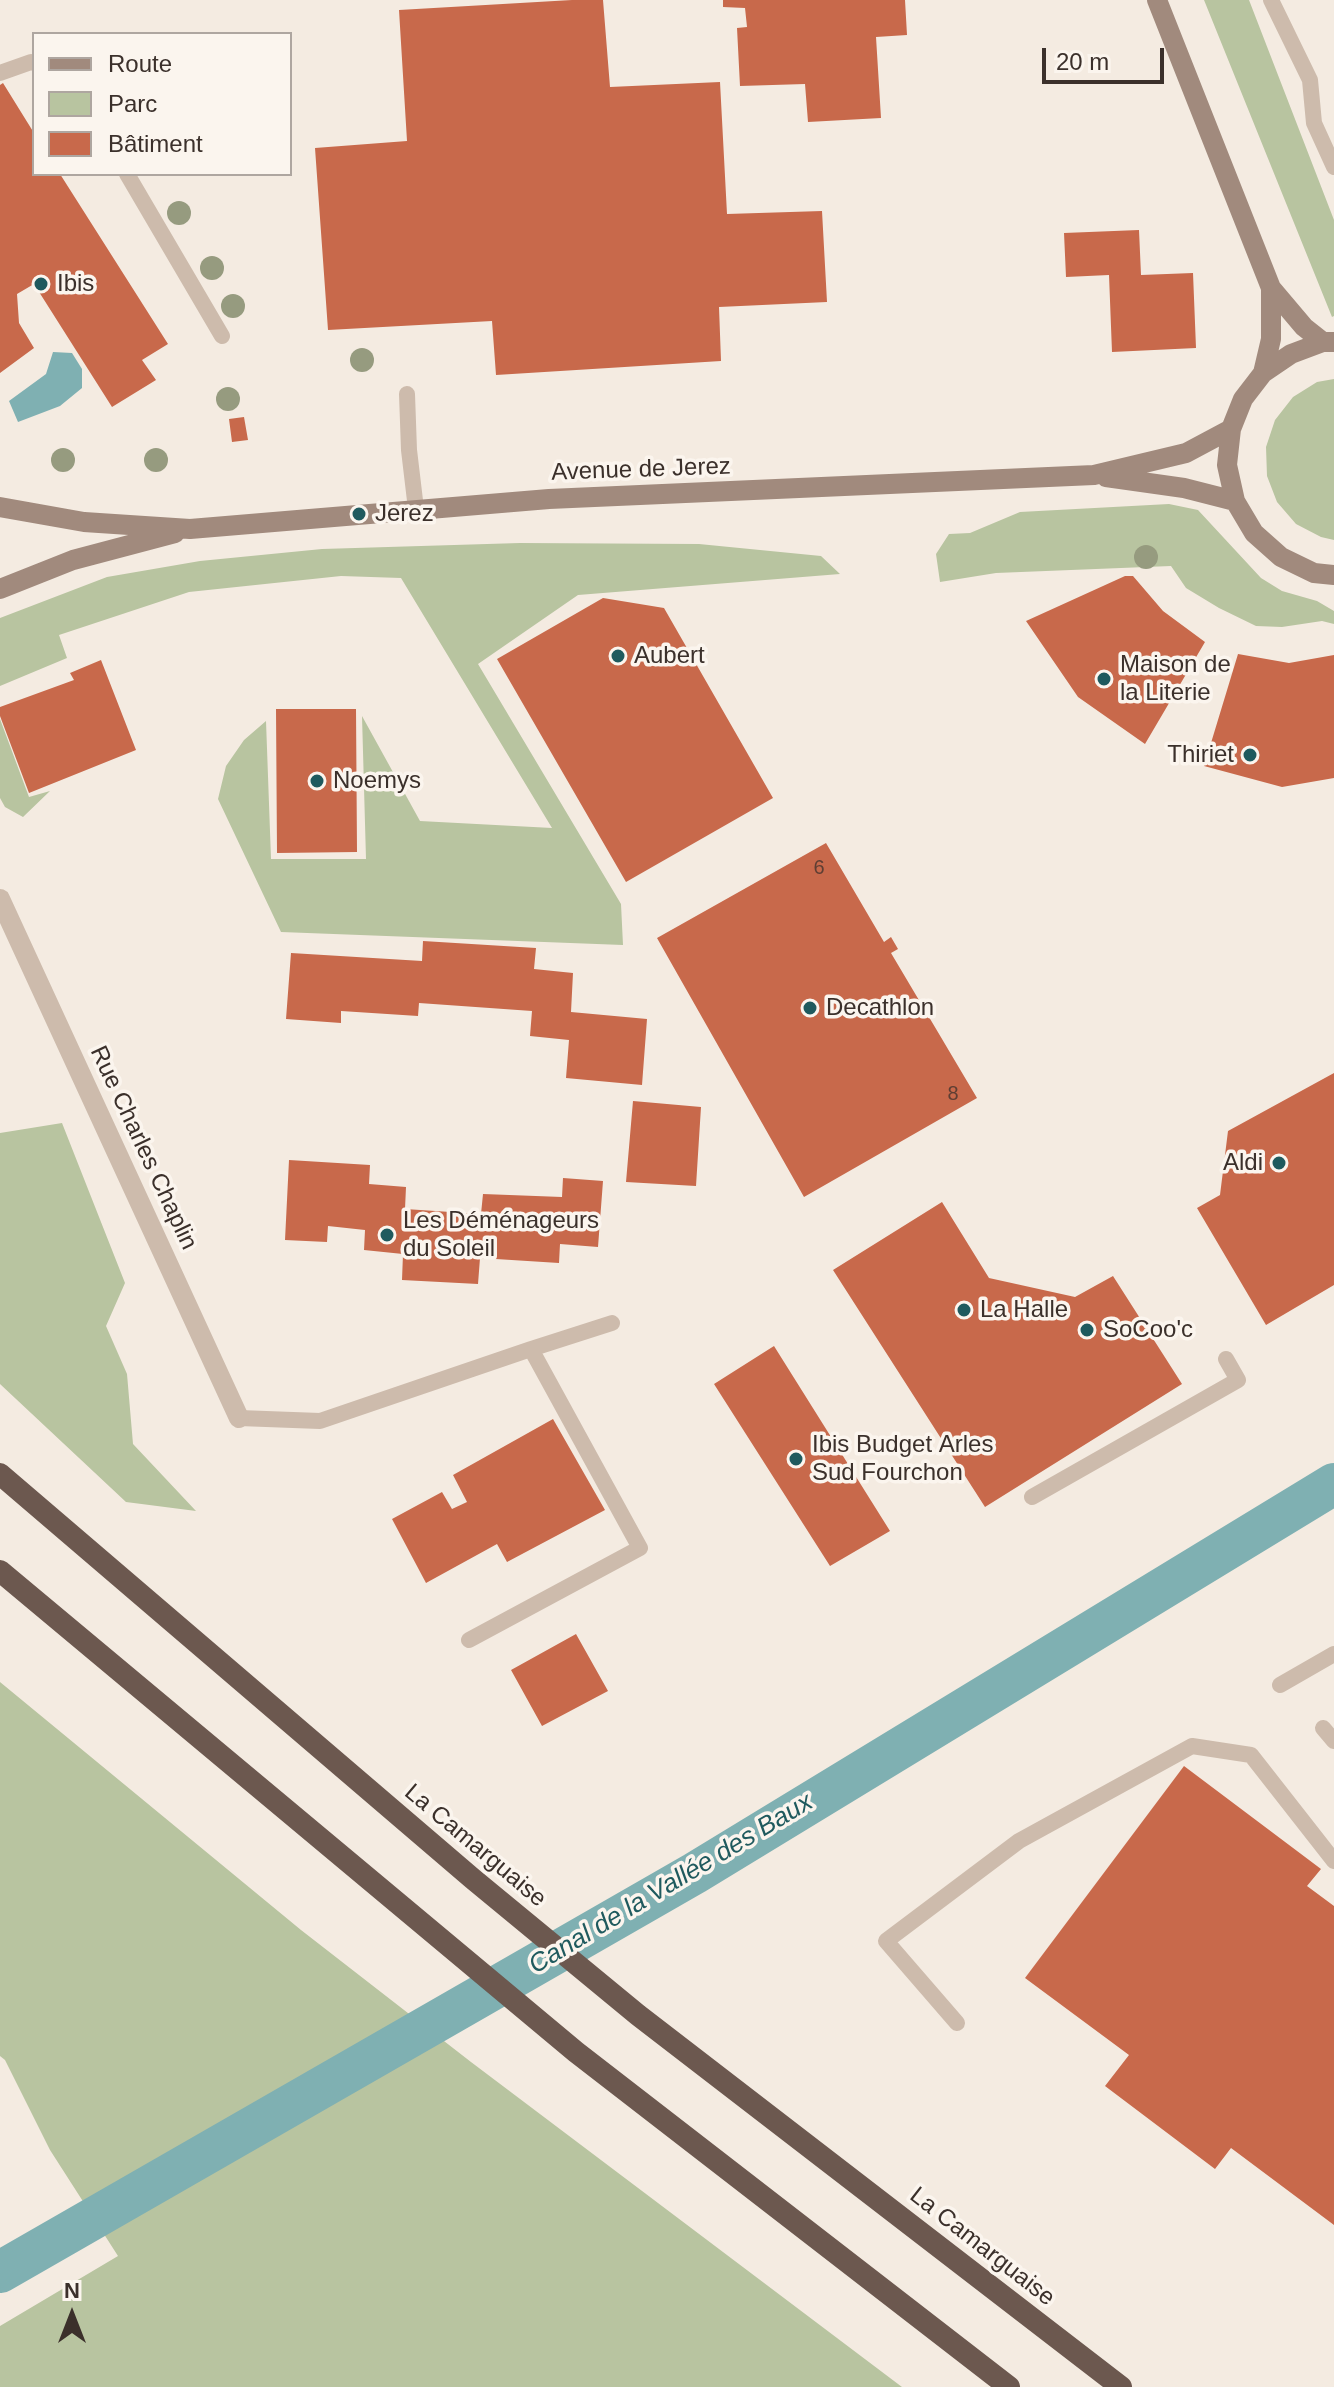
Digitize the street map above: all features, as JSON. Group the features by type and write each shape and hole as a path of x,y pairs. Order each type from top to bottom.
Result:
{"highway":[{"name":"La Camarguaise","path":"0,1474 473,1879 638,2015 1121,2387"},
{"path":"0,1571 576,2052 1009,2387"}],"main road":[{"path":"1157,0 1271,288 1304,327 1328,342"},
{"path":"1263,373 1271,339 1271,288"},
{"path":"1328,342 1291,354 1263,373 1243,399 1231,429 1227,465 1235,501 1254,533 1281,557 1314,573 1334,575"},
{"name":"Avenue de Jerez","path":"1094,475 1186,453 1231,429"},
{"name":"Avenue de Jerez","path":"0,507 84,522 190,529 590,497 1094,475 1184,488 1235,501"},
{"name":"Avenue de Jerez","path":"0,589 73,560 190,529"}],"street":[{"name":"Rue Charles Chaplin","path":"0,899 239,1418"}],"lane":[{"path":"1271,0 1310,80 1314,123 1334,167"},
{"path":"0,73 32,62"},
{"path":"128,176 222,336"},
{"path":"407,394 416,509"},
{"path":"239,1418 320,1421 612,1323"},
{"path":"469,1640 640,1548 531,1349"},
{"path":"1032,1497 1238,1380 1226,1359"},
{"path":"1280,1685 1334,1654"},
{"path":"957,2023 886,1941 1019,1841 1192,1746 1251,1755 1334,1861"}],"green space":[{"path":"1204,0 1249,0 1334,220 1332,317"},
{"path":"1334,379 1334,540 1296,524 1277,502 1267,476 1266,447 1275,420 1293,397 1317,382"},
{"path":"1169,504 1198,510 1261,578 1282,591 1317,601 1334,611 1334,624 1322,621 1282,627 1256,626 1186,588 1171,566 996,573 940,582 936,554 949,534 970,533 1020,512"},
{"path":"520,543 699,544 821,556 840,574 578,595 478,664 621,904 623,945 281,932 218,799 226,766 244,740 266,721 271,859 366,859 362,716 420,821 552,828 401,578 341,576 189,592 59,635 67,658 0,686 0,618 107,577 200,561 322,549"},
{"path":"0,719 29,797 50,791 23,817 5,807 0,798"},
{"path":"62,1123 125,1283 106,1326 127,1374 133,1444 196,1511 126,1502 0,1384 0,1133"},
{"path":"0,1682 301,1930 902,2387 0,2387 0,2326 118,2256 50,2150 5,2060 0,2056"}],"water":[{"path":"53,352 72,353 82,369 82,388 60,406 18,422 9,401 46,374"}],"building":[{"path":"603,0 610,87 720,82 727,214 822,211 827,302 719,307 721,361 496,375 492,321 328,330 315,148 407,141 399,10"},
{"path":"723,0 905,0 907,35 876,37 881,118 808,122 805,84 740,86 737,28 747,27 745,8 723,7"},
{"path":"3,83 32,130 32,176 61,176 168,344 142,360 156,380 112,407 34,284 17,294 19,323 34,348 0,373 0,85"},
{"path":"1139,230 1141,275 1193,273 1196,348 1112,352 1109,275 1066,277 1064,233"},
{"path":"244,417 248,440 232,442 229,419"},
{"path":"1125,576 1133,576 1163,611 1205,642 1145,744 1078,697 1026,621"},
{"path":"603,598 664,608 773,798 626,882 497,659"},
{"path":"1238,654 1289,663 1334,655 1334,778 1282,787 1204,766"},
{"path":"101,660 136,750 29,793 0,716 0,707 74,680 70,673"},
{"name":"Noemys","path":"276,709 356,709 357,852 277,853"},
{"name":"Decathlon","path":"826,843 884,942 891,937 898,949 891,953 977,1098 804,1197 657,938"},
{"path":"423,941 536,948 534,969 573,973 571,1012 647,1019 642,1085 566,1078 569,1040 530,1036 532,1011 419,1003 418,1016 341,1011 341,1023 286,1019 291,953 422,961"},
{"name":"Aldi","path":"1334,1073 1334,1285 1266,1325 1197,1208 1220,1195 1228,1131"},
{"path":"633,1101 701,1107 696,1186 626,1182"},
{"path":"289,1160 370,1165 369,1184 406,1187 405,1209 481,1214 483,1194 562,1197 563,1178 603,1181 598,1247 560,1244 559,1263 480,1258 478,1284 402,1280 403,1254 364,1250 365,1230 328,1226 327,1242 285,1240"},
{"path":"942,1202 989,1278 1075,1297 1113,1276 1182,1384 985,1507 833,1270"},
{"path":"774,1346 890,1531 830,1566 714,1384"},
{"path":"553,1419 605,1510 507,1562 497,1544 426,1583 392,1519 442,1492 452,1509 467,1502 453,1475"},
{"path":"576,1634 608,1691 542,1726 511,1670"},
{"path":"1184,1766 1321,1869 1307,1886 1334,1906 1334,2225 1231,2148 1215,2169 1105,2086 1129,2055 1025,1978"}],"waterway":[{"name":"Canal de la Vallée des Baux","path":"0,2272 695,1873 1334,1484"}],"place":[{"name":"Ibis","path":"41,284"},
{"name":"Jerez","path":"359,514"},
{"name":"Aubert","path":"618,656"},
{"name":"Maison de la Literie","path":"1104,679"},
{"name":"Thiriet","path":"1250,755"},
{"name":"Noemys","path":"317,781"},
{"name":"Decathlon","path":"810,1008"},
{"name":"Aldi","path":"1279,1163"},
{"name":"Les Déménageurs du Soleil","path":"387,1235"},
{"name":"La Halle","path":"964,1310"},
{"name":"SoCoo'c","path":"1087,1330"},
{"name":"Ibis Budget Arles Sud Fourchon","path":"796,1459"}]}
